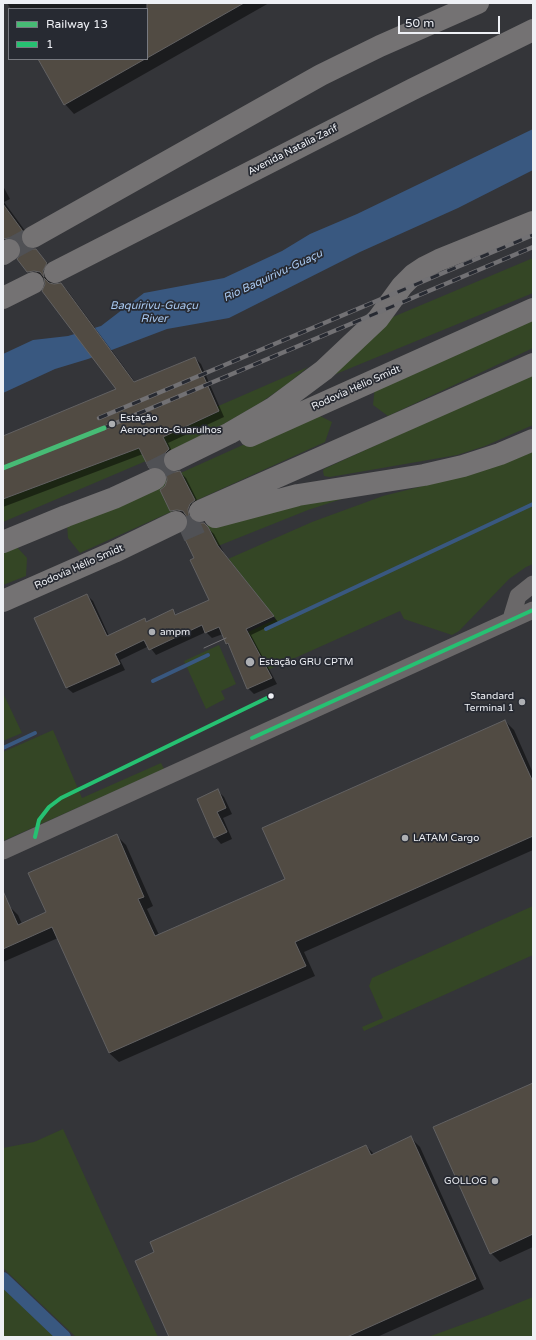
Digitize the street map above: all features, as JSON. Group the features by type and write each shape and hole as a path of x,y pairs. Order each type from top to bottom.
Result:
{"main road":[{"path":"33,238 321,76 380,46 478,3"},
{"name":"Avenida Natalia Zarif","path":"55,272 413,89 533,30"},
{"name":"Rodovia Hélio Smidt","path":"533,222 439,260 413,275 402,286 378,319 324,370 273,408 177,464 533,308"},
{"path":"3,298 33,283"},
{"path":"533,364 203,516 235,511 298,495 417,476 463,466 500,454 533,440"},
{"path":"3,542 114,498 153,476"},
{"name":"Rodovia Hélio Smidt","path":"3,601 114,552 144,546 178,526"}],"street":[{"path":"511,619 518,596 533,584"},
{"path":"3,851 533,610"}],"green space":[{"path":"533,258 533,293 319,381 381,322"},
{"path":"533,313 533,348 388,416 373,405 375,386"},
{"path":"308,367 260,403 222,425 170,451 163,437 218,412 216,407"},
{"path":"533,373 533,425 485,446 457,455 330,477 324,476 324,469"},
{"path":"314,413 332,422 325,442 80,553 68,538 67,524"},
{"path":"533,446 533,564 509,579 459,631 452,635 404,619 400,611 268,670 248,632 276,619 228,559 312,522 383,496 443,481"},
{"path":"139,448 146,461 3,522 3,499"},
{"path":"366,491 308,510 218,546 207,525"},
{"path":"15,545 27,558 26,576 3,585 3,550"},
{"path":"219,645 236,684 221,691 225,699 206,709 184,661"},
{"path":"3,693 22,733 3,741"},
{"path":"53,730 82,798 161,763 164,769 3,841 3,752"},
{"path":"533,906 533,955 364,1031 362,1027 383,1018 369,986 372,978"},
{"path":"63,1129 158,1337 76,1337 3,1268 3,1148 34,1142"},
{"path":"3,1287 55,1337 3,1337"},
{"path":"533,1297 533,1337 428,1337 486,1316"}],"water":[{"name":"Baquirivu-Guaçu River","path":"533,129 533,170 458,208 360,252 229,318 167,329 88,359 55,369 3,393 3,354 33,340 68,336 101,326 144,293 224,278 282,251 310,234 357,214"}],"building":[{"path":"147,3 244,3 148,57"},
{"path":"39,60 143,60 64,105"},
{"path":"3,204 22,230 22,243 27,248 36,249 47,263 43,271 44,277 40,272 27,272 17,259 21,250 19,243 14,239 3,239"},
{"path":"44,278 49,283 61,283 134,382 195,357 219,411 163,437 169,449 165,453 163,459 164,465 168,471 180,471 195,500 190,504 188,509 189,516 193,521 204,523 208,527 218,546 274,616 246,629 272,678 247,689 228,643 226,644 219,627 205,633 202,625 149,650 144,640 115,654 120,664 66,688 34,618 87,594 107,636 145,618 146,622 173,609 175,615 209,600 190,560 194,558 182,533 187,529 187,517 183,511 170,511 160,490 165,486 167,480 166,473 162,469 156,467 149,468 139,448 3,499 3,436 116,389 42,291 45,284"},
{"path":"505,720 533,782 533,836 295,942 306,966 109,1053 52,927 3,949 3,891 18,925 46,912 28,873 117,834 144,897 138,899 155,936 285,879 262,828"},
{"path":"218,789 226,808 217,812 227,832 214,838 197,799"},
{"name":"GOLLOG","path":"533,1083 533,1234 490,1254 433,1127"},
{"path":"411,1136 476,1279 347,1337 169,1337 135,1261 154,1252 150,1242 366,1145 371,1155"}],"waterway":[{"path":"266,629 533,504"},
{"path":"153,681 208,655"},
{"path":"3,748 35,733"},
{"path":"3,1279 64,1337"}],"tunnel":[{"path":"9,250 33,237"},
{"path":"151,472 175,460"},
{"path":"180,531 205,520"}],"tram line":[{"path":"204,648 226,638"}],"railway":[{"path":"99,418 533,235"},
{"path":"104,428 533,247"}],"rail line":[{"name":"13","path":"3,468 104,428"}],"transit line":[{"name":"1","path":"252,738 533,610"},
{"name":"1","path":"35,837 39,820 49,807 61,798 271,696"}],"place":[{"name":"Estação Aeroporto-Guarulhos","path":"112,424"},
{"name":"ampm","path":"152,632"},
{"name":"Estação GRU CPTM","path":"250,662"},
{"name":"Standard Terminal 1","path":"522,702"},
{"name":"LATAM Cargo","path":"405,838"},
{"name":"GOLLOG","path":"495,1181"}],"water label":[{"name":"Rio Baquirivu-Guaçu","path":"273,276"}]}
